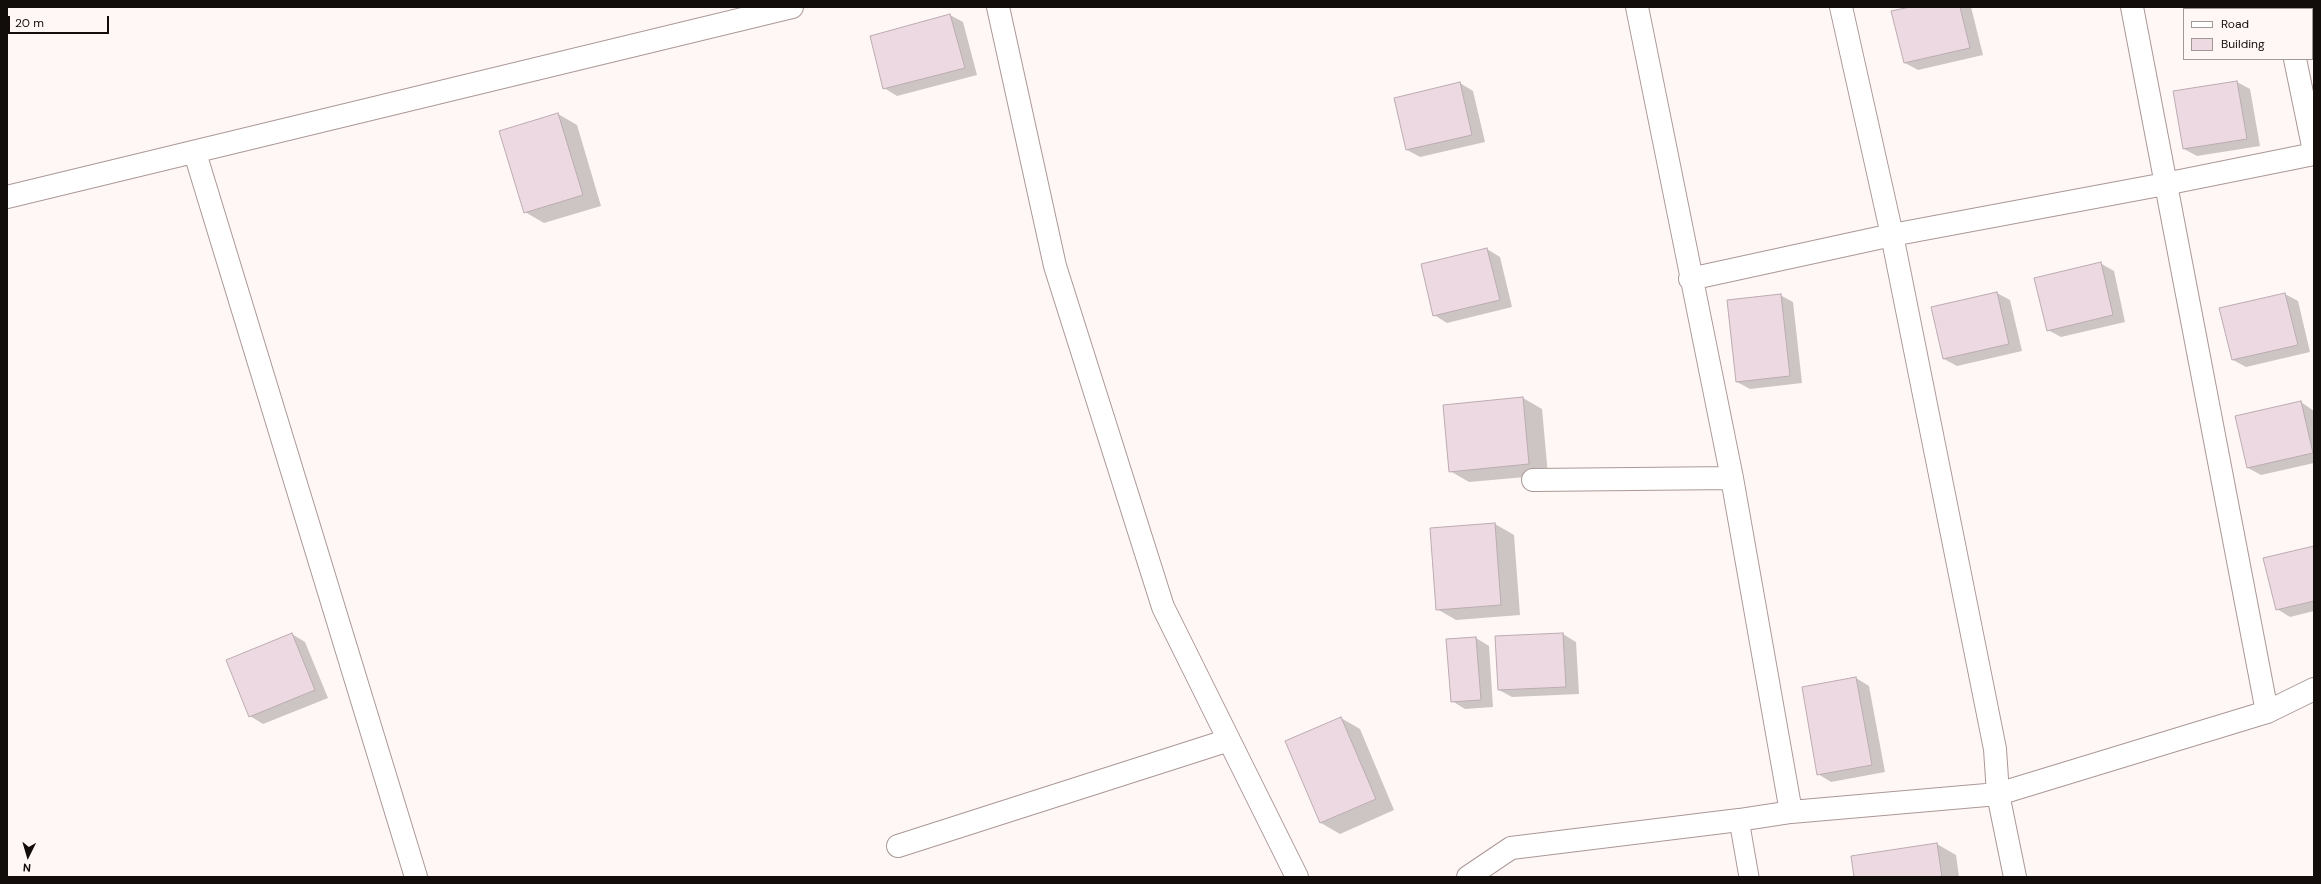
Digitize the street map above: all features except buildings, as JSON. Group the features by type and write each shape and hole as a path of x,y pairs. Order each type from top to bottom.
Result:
{"street":[{"path":"7,197 196,153 792,7"},
{"path":"998,7 1055,266 1163,607 1297,877"},
{"path":"1637,7 1690,279 1732,478 1791,812"},
{"path":"1842,7 1892,234 1995,749 1998,794 2015,877"},
{"path":"2132,7 2267,712"},
{"path":"1690,279 1892,234 2165,184 2314,152 2295,60"},
{"path":"196,153 416,877"},
{"path":"1533,480 1732,478"},
{"path":"1468,877 1510,848 1739,820 1791,812 1998,794 2267,712 2314,689"},
{"path":"898,846 1229,740"}],"lane":[{"path":"1739,820 1749,877"}]}
